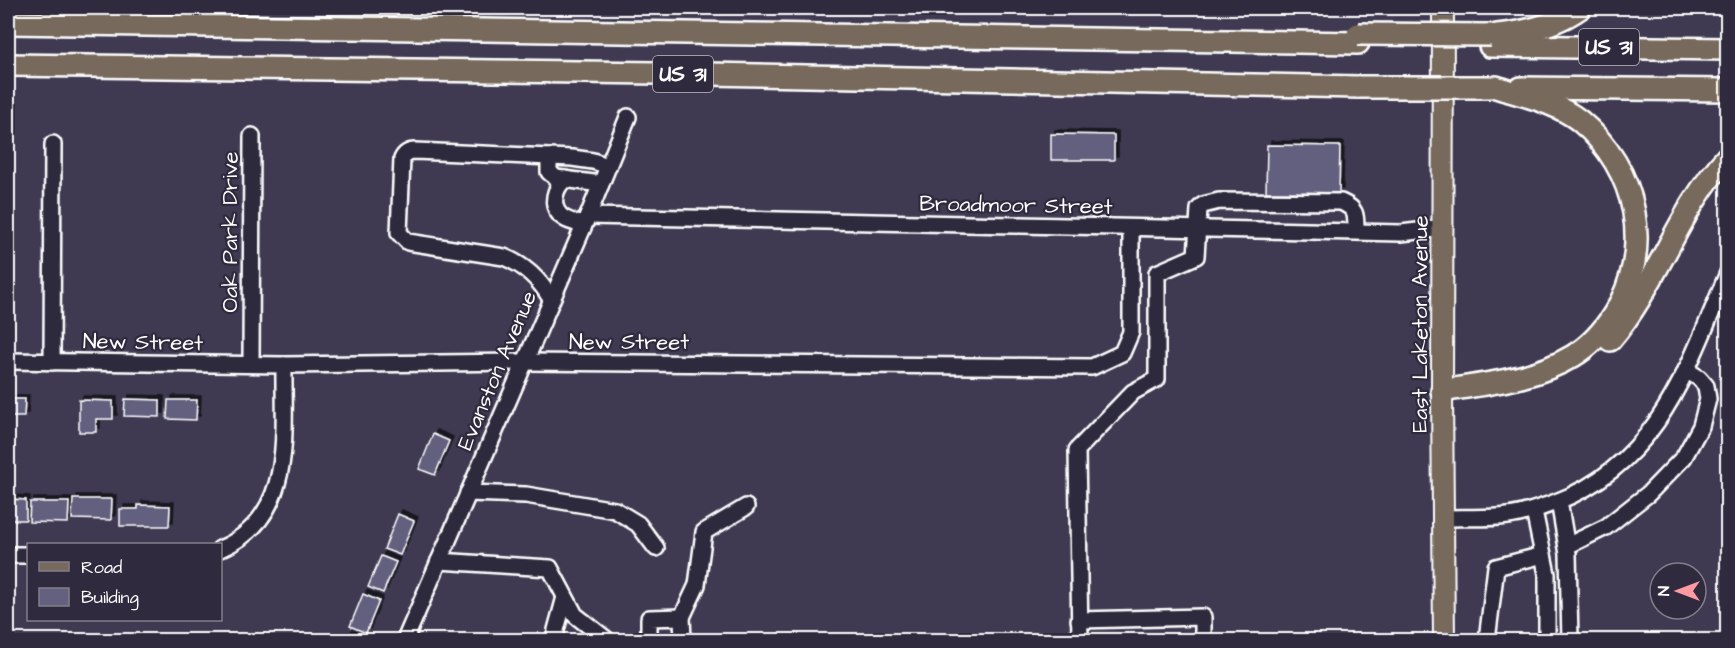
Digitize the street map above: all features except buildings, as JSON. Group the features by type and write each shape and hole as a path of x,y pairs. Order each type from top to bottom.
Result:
{"highway":[{"path":"1491,41 1557,22 1580,8"},
{"name":"US 31","path":"8,22 1244,42 1358,39 1491,41 1728,49"},
{"name":"US 31","path":"8,64 658,73 1359,87 1728,90"},
{"path":"1442,391 1522,378 1550,368 1575,355 1608,324 1622,302 1635,260 1636,219 1623,174 1609,150 1578,120 1556,106 1493,87"},
{"path":"1442,391 1499,391 1528,385 1549,378 1577,364 1605,346 1629,318 1644,294 1694,199 1715,169 1728,156"}],"main road":[{"name":"East Laketon Avenue","path":"1443,8 1444,640"}],"street":[{"name":"Evanston Avenue","path":"405,640 586,221 628,117"},
{"name":"Oak Park Drive","path":"250,364 252,136"},
{"path":"52,362 53,144"},
{"path":"551,299 537,279 514,261 504,257 408,242 399,233 402,159 410,151 588,159 608,166"},
{"path":"549,157 549,172 556,178 601,184"},
{"path":"565,179 558,185 555,192 556,208 563,217 586,221"},
{"path":"1080,640 1077,450 1133,392 1157,379 1157,273 1196,256 1199,209 1203,205 1219,201 1341,202 1351,207 1355,213 1356,231"},
{"name":"Broadmoor Street","path":"586,221 1401,233 1443,228"},
{"name":"New Street","path":"8,361 284,365 524,362 1092,367 1122,353 1131,332 1131,229"},
{"path":"1444,518 1507,517 1534,511 1589,487 1628,456 1654,428 1673,397 1723,296 1728,273"},
{"path":"222,548 248,533 261,520 272,502 279,480 282,458 284,365"},
{"path":"1567,546 1606,527 1648,494 1684,457 1701,426 1708,399 1706,386 1699,378 1686,370"},
{"path":"468,493 526,495 615,510 638,524 656,548"},
{"path":"1559,501 1567,546 1570,640"},
{"path":"682,640 682,617 697,585 704,532 746,507"},
{"path":"1534,511 1547,574 1547,640"},
{"path":"8,555 27,555"},
{"path":"1487,640 1496,567 1543,555"},
{"path":"439,561 550,568 575,615 607,640"},
{"path":"556,640 556,630 566,597"},
{"path":"649,640 649,618 682,617"},
{"path":"1079,620 1203,617 1203,640"}]}
